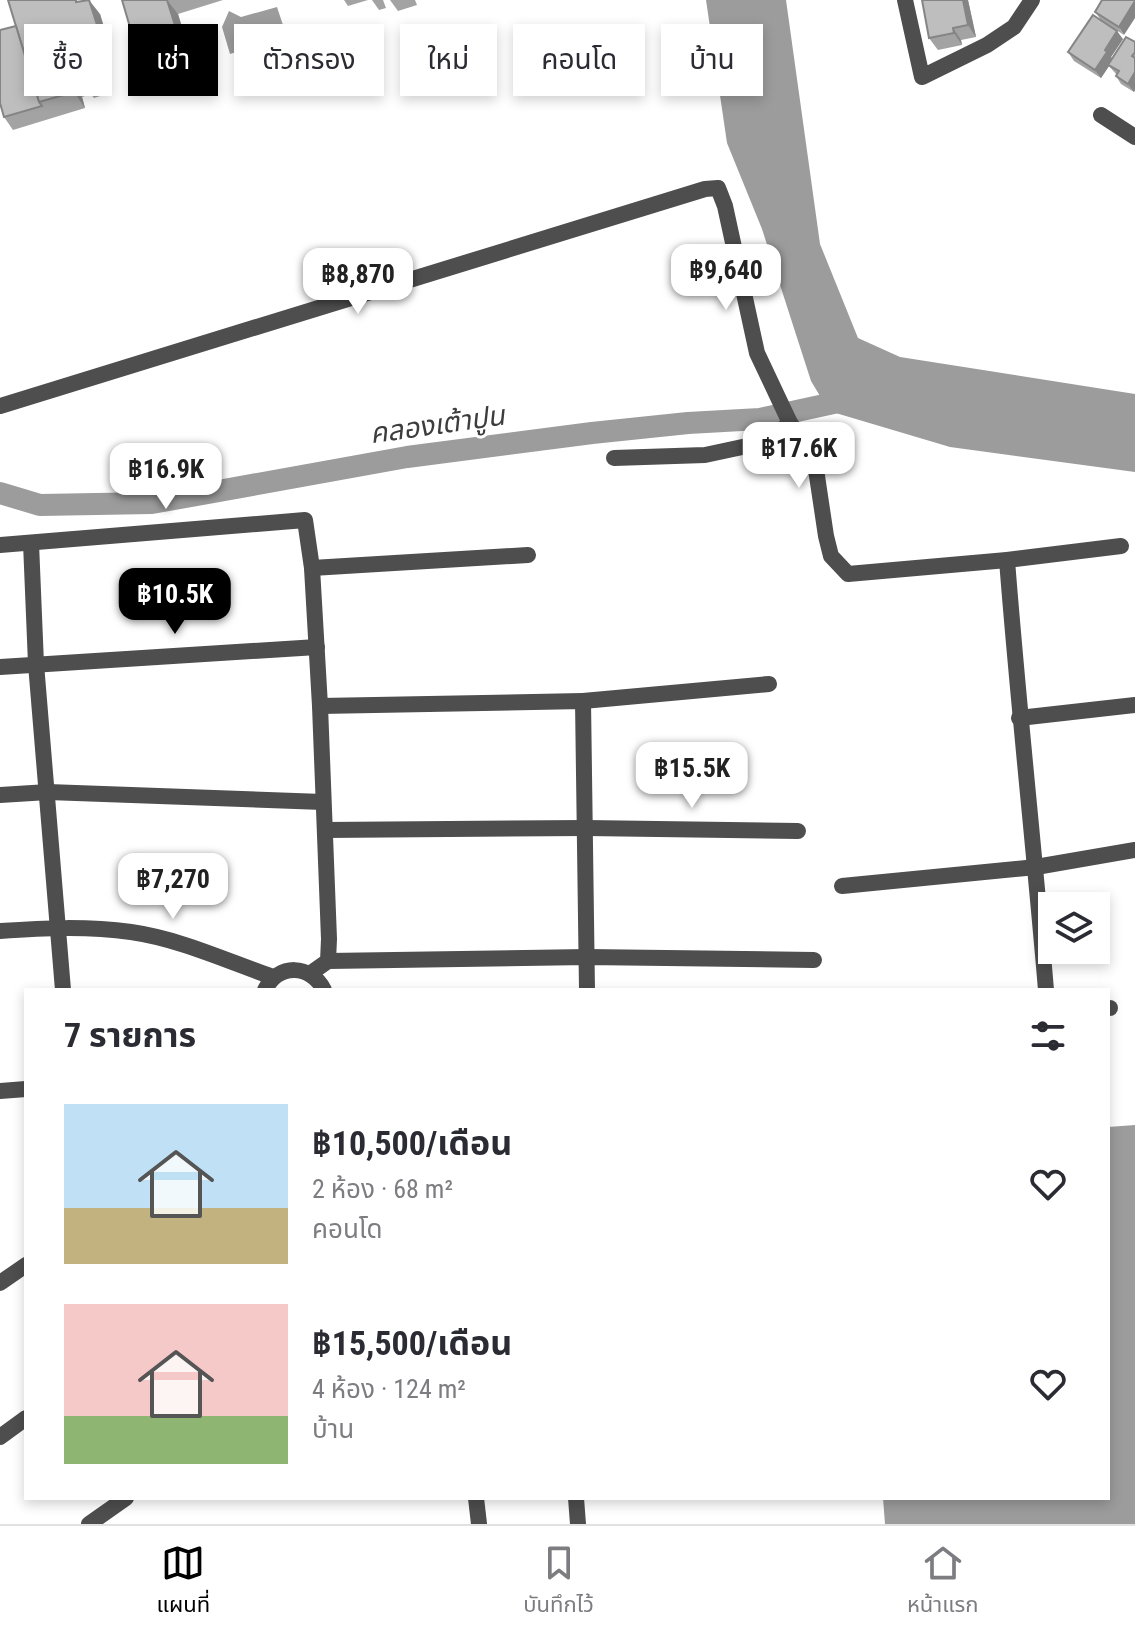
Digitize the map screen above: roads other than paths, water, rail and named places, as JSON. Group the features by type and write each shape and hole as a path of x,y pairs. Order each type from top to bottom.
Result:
{"street":[{"path":"905,0 922,77 962,59 1014,27 1032,0"},
{"path":"1101,115 1135,137"},
{"path":"0,406 677,197 718,188 725,206 757,353 786,413 814,456 828,546 831,556 848,574 1121,546"},
{"path":"614,458 705,455 766,442 786,413"},
{"path":"0,545 305,520 312,568 317,647 328,961"},
{"path":"31,543 36,664 63,988"},
{"path":"312,568 528,555"},
{"path":"1007,560 1046,988"},
{"path":"0,667 317,647"},
{"path":"320,706 583,701 769,684"},
{"path":"583,701 587,988"},
{"path":"1019,718 1135,705"},
{"path":"0,795 48,792 323,802"},
{"path":"325,830 586,828 798,831"},
{"path":"842,886 1036,867 1135,850"},
{"path":"0,931 59,927 145,935 174,942 269,984 291,969 311,973 323,988"},
{"path":"311,973 328,961 587,957 814,960"},
{"path":"0,1091 24,1089"},
{"path":"0,1283 24,1266"},
{"path":"0,1437 24,1419"},
{"path":"89,1524 123,1500"},
{"path":"476,1500 479,1524"},
{"path":"576,1500 578,1524"}],"waterway":[{"name":"คลองเต้าปูน","path":"0,493 40,505 152,503 407,457 592,433 760,419 852,399"}]}
